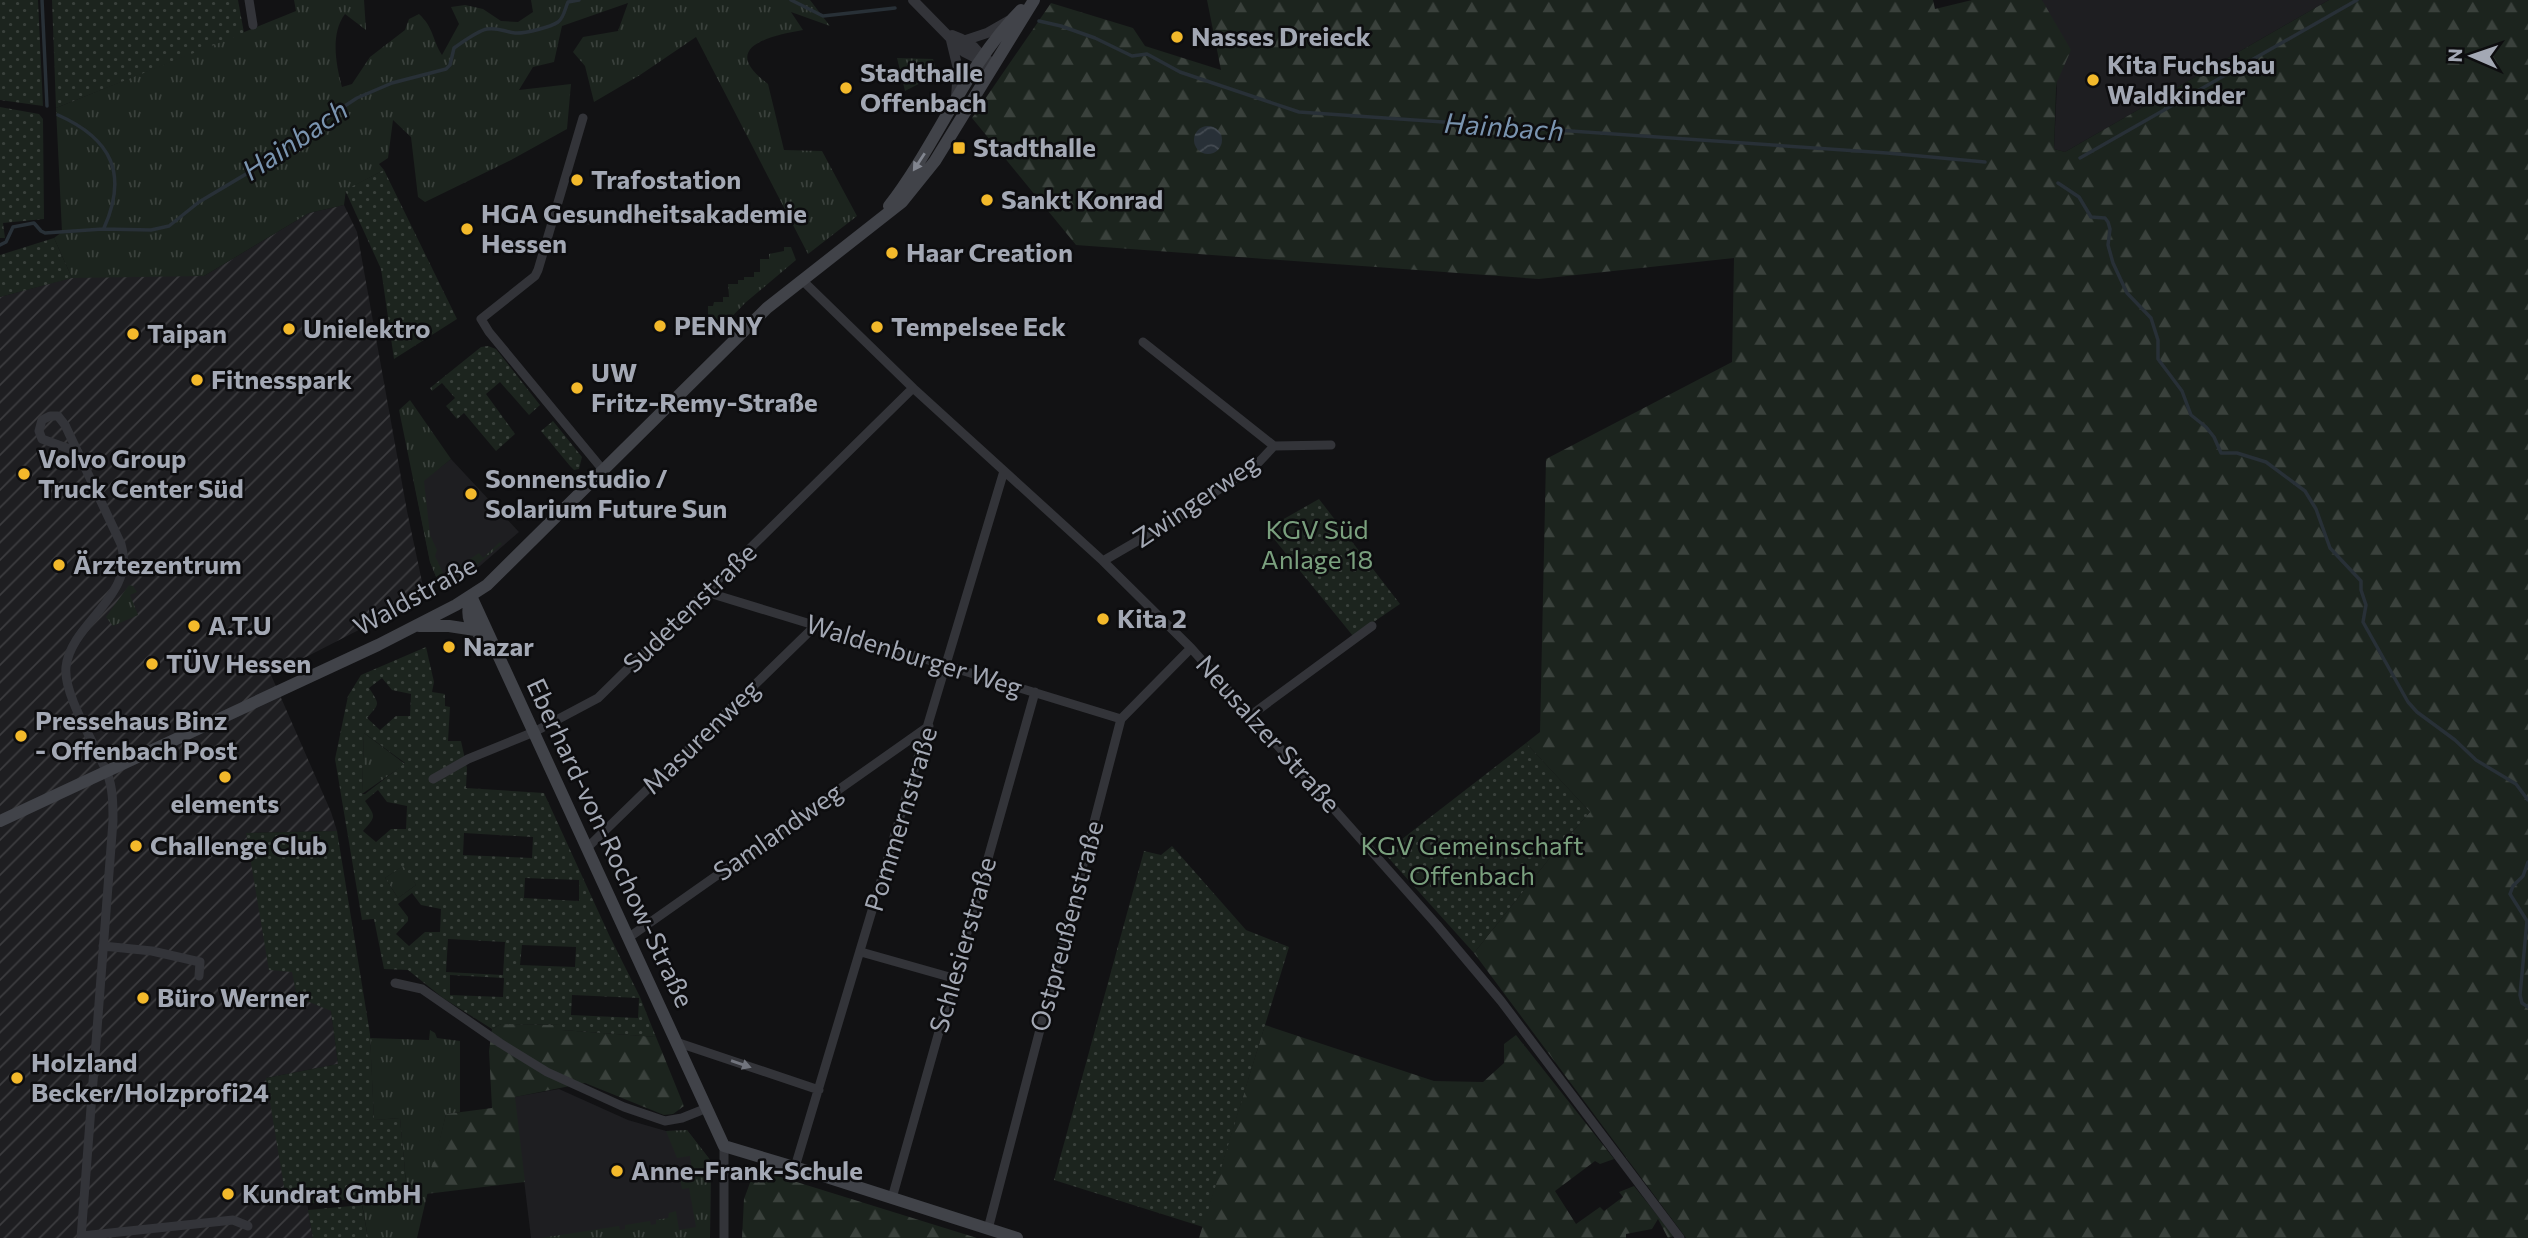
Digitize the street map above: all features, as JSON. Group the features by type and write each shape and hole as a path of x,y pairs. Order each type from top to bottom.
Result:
{"main road":[{"name":"Waldstraße","path":"875,222 911,174 983,60 1013,18 1033,0"},
{"name":"Waldstraße","path":"0,821 415,626 471,596 492,581 767,308 902,202 917,186 946,144 1033,0"},
{"path":"471,596 467,613 475,630 496,650"},
{"name":"Eberhard-von-Rochow-Straße","path":"471,596 724,1146"},
{"path":"415,626 475,630"},
{"path":"724,1146 1017,1238"}],"street":[{"path":"249,0 253,25"},
{"path":"913,0 967,54 983,60 997,59"},
{"path":"966,40 987,33 1013,18"},
{"path":"949,34 975,46 983,60 984,81"},
{"path":"949,34 958,69 954,104"},
{"path":"583,118 535,276 481,319 603,470"},
{"path":"554,217 591,220"},
{"name":"Neusalzer Straße","path":"802,280 913,388 1103,561 1191,648 1502,1001 1680,1238"},
{"path":"1143,342 1274,446"},
{"name":"Sudetenstraße","path":"433,779 468,759 534,732 598,698 913,388"},
{"path":"78,452 42,439 39,431 42,420 50,416 60,418 78,452 121,544 124,558 119,581 75,645 66,670 69,690 107,773 113,798 81,1237 233,1220 248,1226"},
{"name":"Zwingerweg","path":"1103,561 1177,519 1259,462 1274,446 1331,445"},
{"name":"Pommernstraße","path":"795,1167 1004,471"},
{"name":"Waldenburger Weg","path":"706,592 1121,719"},
{"name":"Masurenweg","path":"587,848 815,626"},
{"path":"1251,715 1372,626"},
{"name":"Ostpreußenstraße","path":"988,1228 1121,719 1191,648"},
{"name":"Schlesierstraße","path":"892,1198 1035,692"},
{"name":"Samlandweg","path":"628,938 929,726"},
{"path":"103,946 152,951 200,962 200,976"},
{"path":"861,952 953,978"},
{"path":"395,983 422,989 547,1072 624,1107 665,1121 682,1118 707,1108"},
{"path":"676,1042 818,1090"},
{"name":"Eberhard-von-Rochow-Straße","path":"724,1146 724,1238"}],"shaded area":[{"path":"2042,0 2329,0 2065,152 2054,149 2057,82"},
{"path":"344,205 357,232 425,596 271,675 337,831 247,833 293,972 297,997 331,1010 338,1064 266,1078 296,1204 307,1203 313,1238 0,1238 0,297 78,276 204,276 309,213"},
{"path":"451,459 519,532 480,566 441,589 430,562 415,487"},
{"name":"Anne-Frank-Schule","path":"559,1089 628,1120 666,1131 687,1130 711,1161 710,1238 531,1238 514,1097"}],"green space":[{"path":"0,0 38,0 43,106 0,100"},
{"path":"52,0 238,0 244,33 56,108"},
{"path":"294,0 364,0 366,30 345,14 337,31 336,60 342,87 352,84 370,57 405,30 409,19 419,14 428,24 442,55 459,24 451,7 465,5 483,9 501,21 518,22 533,12 531,0 810,0 830,26 791,12 803,30 754,45 748,52 748,61 768,84 784,150 822,151 857,216 808,254 696,37 594,102 585,66 573,52 583,37 618,31 628,3 562,26 554,62 533,67 519,90 571,84 567,129 511,160 425,202 418,197 411,137 393,120 388,158 379,164 384,170 346,190 344,205 309,213 204,276 72,278 54,238 62,232 56,108 296,11"},
{"path":"1207,0 1933,0 1935,9 1972,0 2042,0 2071,50 2056,89 2054,149 2065,152 2329,0 2528,0 2528,1238 1686,1238 1474,953 1590,812 1526,743 1540,732 1546,459 1732,362 1734,258 1539,279 1076,245 972,118 1051,3 1133,28 1145,46 1221,70"},
{"path":"897,58 933,59 938,74 905,91"},
{"path":"0,107 39,114 43,119 44,219 3,223 5,238 0,238"},
{"path":"384,170 457,319 394,359 381,269 345,190"},
{"path":"54,238 72,278 0,297 0,255"},
{"path":"784,247 791,247 796,260 745,303 721,328 708,315 708,306 713,306 714,302 723,302 723,297 729,297 728,284 738,284 738,280 744,280 744,277 754,277 754,272 760,272 760,259 769,259 769,254 784,251"},
{"path":"481,347 496,349 540,405 529,415 500,382 486,394 515,434 496,451 464,413 457,419 446,406 455,398 442,383 432,391 430,388"},
{"path":"410,400 451,459 424,481 430,535 437,550 435,556 445,577 447,569 450,573 450,584 441,589 430,562 399,410"},
{"path":"553,421 582,457 579,469 574,470 570,466 541,431"},
{"name":"KGV Süd Anlage 18","path":"1319,499 1400,604 1353,636 1266,529"},
{"path":"500,542 502,544 461,578 455,569 479,553 483,558"},
{"path":"129,585 137,592 130,595 138,615 113,626 106,617"},
{"path":"426,647 434,682 432,692 445,694 445,706 450,707 448,741 461,741 467,768 466,788 544,793 640,997 656,1037 562,1030 562,1025 501,1024 492,1029 443,998 408,970 384,969 374,919 362,920 335,759 348,696 361,675","holes":["382,678 392,690 411,694 410,716 396,716 380,730 367,718 377,701 369,688","364,733 405,763 362,794","378,790 387,802 407,806 406,829 391,829 376,842 363,831 373,814 365,801","464,833 533,837 532,858 463,855","403,866 416,885 398,898 385,878","525,878 579,880 579,901 524,898","412,893 421,905 441,909 440,932 425,932 409,946 396,934 408,921 398,904","448,939 505,942 503,975 446,972","522,945 576,947 575,967 520,965","450,975 504,978 503,997 450,995","572,995 639,998 638,1018 571,1015"]},
{"path":"364,733 405,764 362,794"},
{"name":"KGV Gemeinschaft Offenbach","path":"1526,743 1590,812 1474,953 1384,853"},
{"path":"337,831 370,1034 374,1120 400,1118 407,1193 296,1205 285,1193 266,1078 338,1064 331,1011 297,997 292,972 269,970 246,833"},
{"path":"1172,846 1246,930 1289,947 1203,1227 1054,1180 1144,851 1161,855"},
{"path":"404,865 416,885 398,898 385,878"},
{"path":"501,1024 562,1025 562,1030 656,1037 684,1106 673,1114 664,1115 585,1083 515,1097 525,1182 426,1194 446,1114 492,1108 489,1051 492,1029"},
{"path":"1265,1025 1434,1081 1483,1082 1504,1063 1504,1044 1516,1035 1614,1159 1600,1164 1595,1161 1555,1191 1576,1224 1600,1207 1604,1211 1623,1197 1619,1192 1634,1186 1674,1236 1668,1238 1658,1219 1652,1229 1626,1234 1626,1238 1199,1238"},
{"path":"430,1030 437,1038 460,1041 460,1112 446,1114 417,1238 368,1238 361,1198 407,1193 400,1118 374,1120 370,1038 429,1040"},
{"path":"687,1130 711,1161 710,1238 541,1238 619,1226 620,1230 625,1229 625,1225 650,1221 651,1225 656,1224 656,1220 668,1218 669,1213 676,1211 679,1230 696,1227 689,1188 682,1189 679,1171 692,1169 690,1156 677,1158 666,1131"},
{"path":"755,1169 977,1238 742,1238 744,1199"},
{"path":"362,1205 368,1238 313,1238 308,1210"}],"water":[{"path":"1208,126 1218,130 1222,140 1218,150 1208,154 1198,150 1194,140 1198,130"}],"waterway":[{"path":"42,0 47,106"},
{"name":"Hainbach","path":"0,245 6,242 13,227 34,223 45,233 103,229 151,230 169,226 199,202 295,145 357,98 392,83 446,69 450,65 454,48 484,30 519,33 555,24 562,18 568,2 579,0"},
{"name":"Hainbach","path":"791,0 823,16 895,8"},
{"name":"Hainbach","path":"2080,158 2357,0"},
{"name":"Hainbach","path":"1039,21 1095,38 1132,56 1147,54 1180,72 1299,112 1985,162"},
{"path":"58,115 91,135 103,147 110,160 115,191 104,228"},
{"path":"2058,183 2079,197 2091,217 2105,218 2108,222 2108,245 2113,263 2127,293 2151,318 2158,340 2158,359 2182,391 2191,415 2214,437 2221,453 2237,453 2266,462 2305,491 2316,509 2330,548 2361,581 2366,605 2363,622 2408,702 2476,760 2516,784 2528,800"},
{"path":"2528,862 2523,876 2513,886 2510,894 2527,921 2520,995 2522,1003 2528,1007"}],"place":[{"name":"Nasses Dreieck","path":"1177,37"},
{"name":"Kita Fuchsbau Waldkinder","path":"2093,80"},
{"name":"Stadthalle Offenbach","path":"846,88"},
{"name":"Stadthalle","path":"959,148"},
{"name":"Trafostation","path":"577,180"},
{"name":"Sankt Konrad","path":"987,200"},
{"name":"HGA Gesundheitsakademie Hessen","path":"467,229"},
{"name":"Haar Creation","path":"892,253"},
{"name":"PENNY","path":"660,326"},
{"name":"Tempelsee Eck","path":"877,327"},
{"name":"Unielektro","path":"289,329"},
{"name":"Taipan","path":"133,334"},
{"name":"Fitnesspark","path":"197,380"},
{"name":"UW Fritz-Remy-Straße","path":"577,388"},
{"name":"Volvo Group Truck Center Süd","path":"24,474"},
{"name":"Sonnenstudio / Solarium Future Sun","path":"471,494"},
{"name":"Ärztezentrum","path":"59,565"},
{"name":"Kita 2","path":"1103,619"},
{"name":"A.T.U","path":"194,626"},
{"name":"Nazar","path":"449,647"},
{"name":"TÜV Hessen","path":"152,664"},
{"name":"Pressehaus Binz - Offenbach Post","path":"21,736"},
{"name":"elements","path":"225,777"},
{"name":"Challenge Club","path":"136,846"},
{"name":"Büro Werner","path":"143,998"},
{"name":"Holzland Becker/Holzprofi24","path":"17,1078"},
{"name":"Anne-Frank-Schule","path":"617,1171"},
{"name":"Kundrat GmbH","path":"228,1194"}]}
